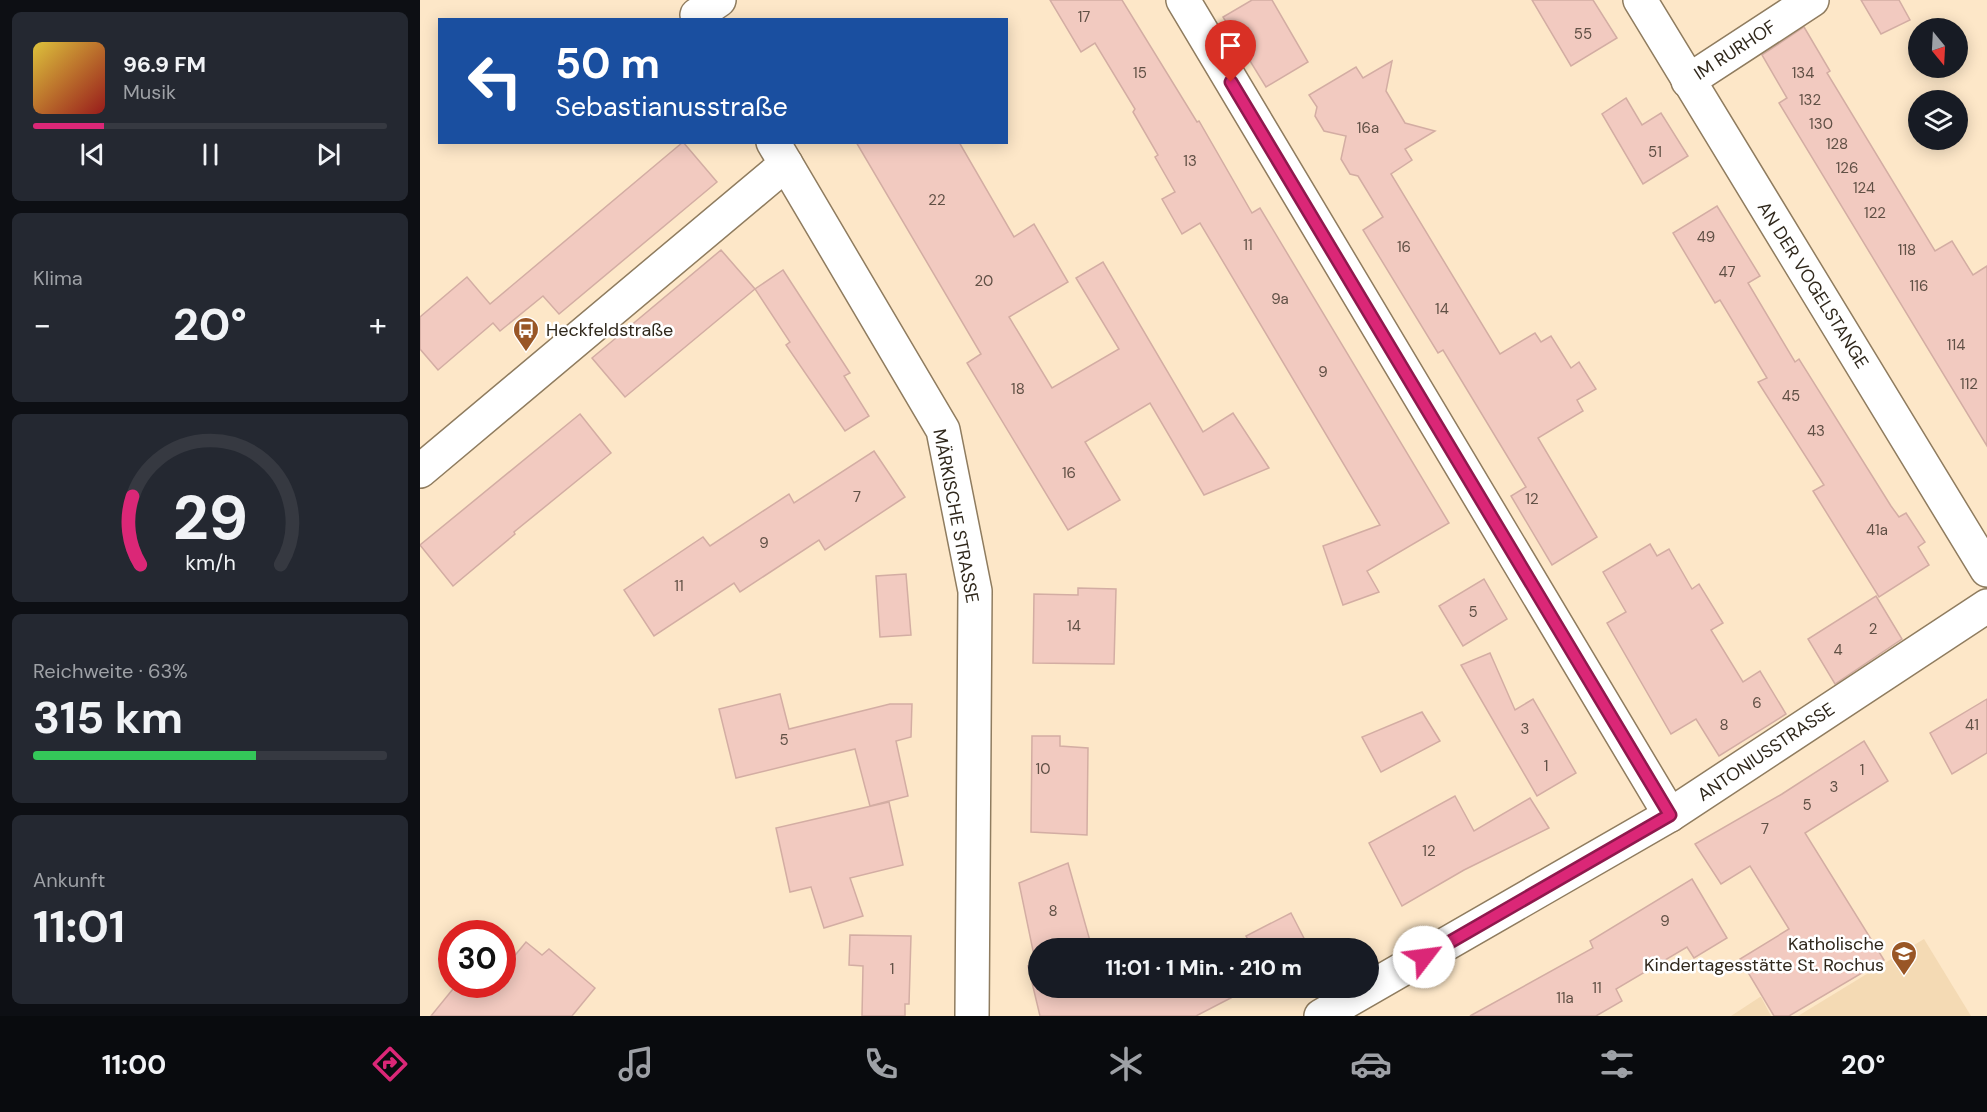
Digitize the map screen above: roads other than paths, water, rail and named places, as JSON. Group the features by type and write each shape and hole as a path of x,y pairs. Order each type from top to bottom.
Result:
{"street":[{"path":"699,18 697,15 719,0"},
{"path":"1183,0 1670,815"},
{"name":"AN DER VOGELSTANGE","path":"1640,0 1688,81 1977,532 1987,570"},
{"name":"IM RURHOF","path":"1688,81 1812,0"},
{"path":"420,471 780,154"},
{"name":"MÄRKISCHE STRASSE","path":"780,154 943,430 975,591 972,1016"},
{"name":"ANTONIUSSTRASSE","path":"1321,1016 1670,815 1987,606"}],"place":[{"name":"Heckfeldstraße","path":"526,353"},
{"name":"Katholische Kindertagesstätte St. Rochus","path":"1904,977"}]}
